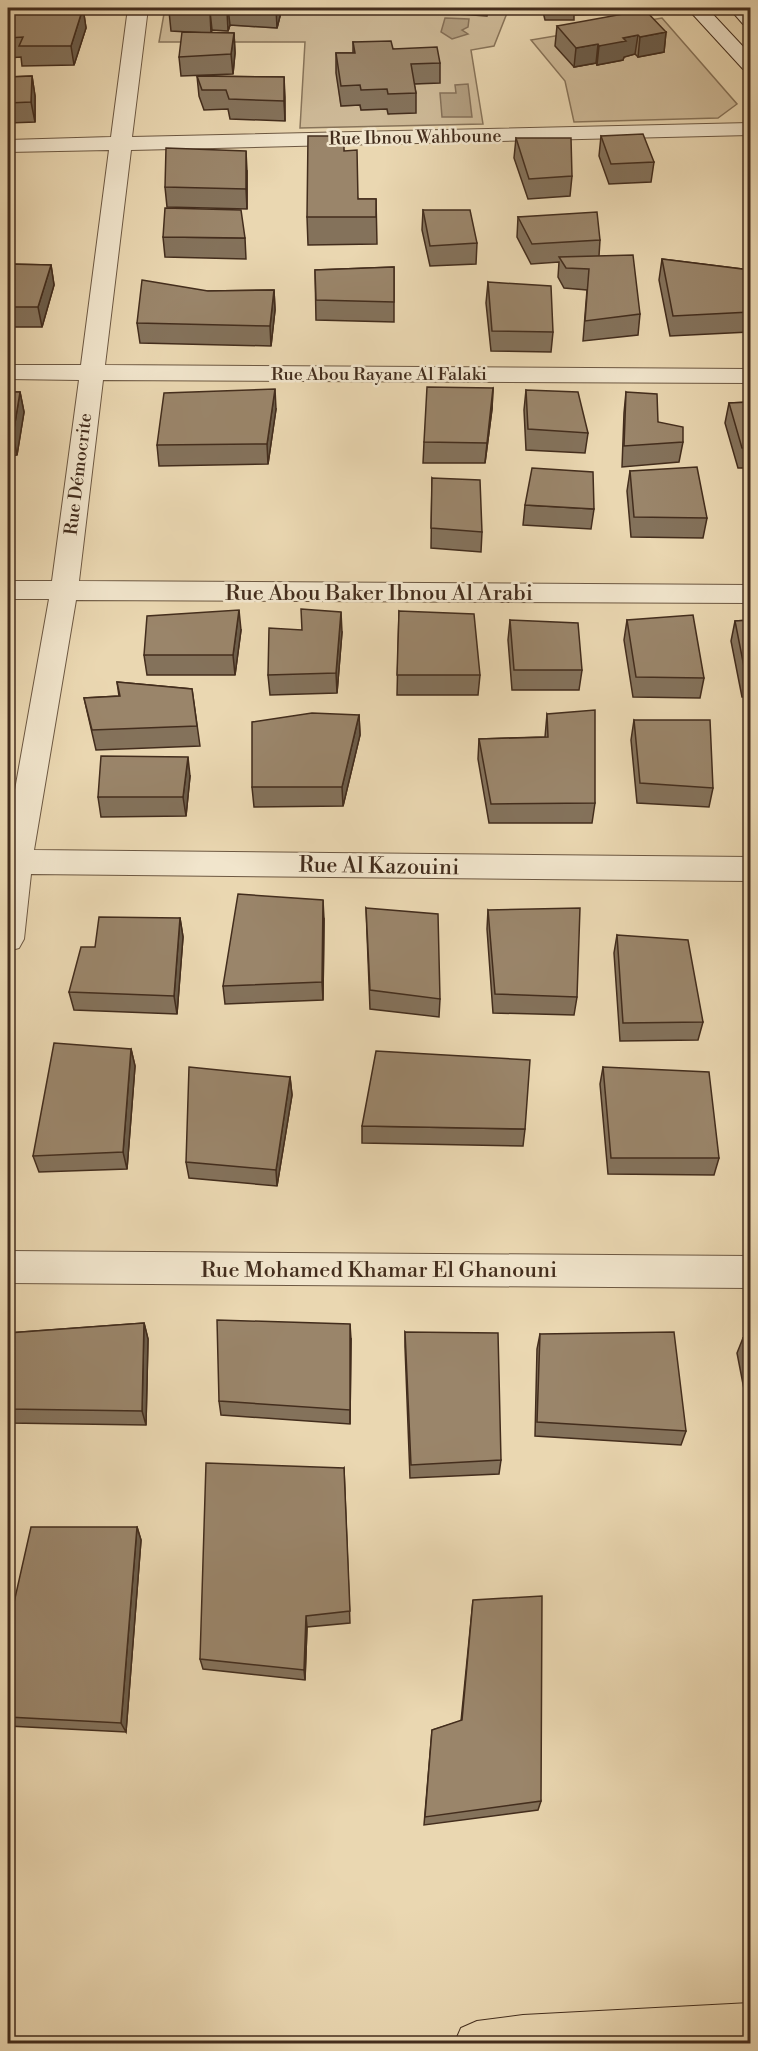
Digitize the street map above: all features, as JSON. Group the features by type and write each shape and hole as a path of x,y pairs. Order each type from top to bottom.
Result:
{"main road":[{"path":"477,2043 523,2038 750,2026"}],"street":[{"name":"Rue Démocrite","path":"8,939 13,862 64,590 138,8"},
{"path":"696,8 750,65"},
{"path":"738,8 750,20"},
{"name":"Rue Ibnou Wahboune","path":"8,146 750,129"},
{"name":"Rue Abou Rayane Al Falaki","path":"8,372 750,376"},
{"name":"Rue Abou Baker Ibnou Al Arabi","path":"8,590 750,594"},
{"name":"Rue Al Kazouini","path":"13,862 750,869"},
{"name":"Rue Mohamed Khamar El Ghanouni","path":"8,1267 750,1272"}],"shaded area":[{"path":"165,8 179,8 212,30 228,31 230,25 277,28 282,8 451,8 488,11 496,8 509,8 494,46 471,50 483,124 300,128 305,42 159,42","holes":["337,73 440,82 411,84 389,114 387,109 361,110 360,105 341,106"]},
{"path":"445,18 469,19 468,27 462,30 468,34 452,39 441,32"},
{"path":"662,18 737,104 718,118 574,122 565,81 531,40","holes":["643,30 621,57 597,65 596,63 574,67"]},
{"path":"468,84 472,117 442,117 440,93 456,93 455,85"}],"building":[{"path":"83,8 71,46 19,46 23,37 8,38 8,10"},
{"path":"170,8 228,8 227,11 210,11 210,13 169,11"},
{"path":"645,10 666,32 623,38 626,41 599,46 598,44 576,48 557,26"},
{"path":"182,32 234,33 231,54 179,57"},
{"path":"391,41 393,49 437,47 440,63 411,64 416,93 388,94 387,89 361,90 360,85 341,86 336,53 355,53 353,42"},
{"path":"32,76 31,102 8,103 8,77"},
{"path":"197,76 284,77 284,101 229,99 226,90 202,90"},
{"path":"643,134 654,162 611,164 601,136"},
{"path":"308,136 344,136 344,151 357,150 358,199 376,199 376,217 307,217"},
{"path":"516,138 571,138 572,176 529,179"},
{"path":"166,148 246,151 246,189 165,187"},
{"path":"165,208 241,210 245,238 163,237"},
{"path":"423,210 470,210 477,243 430,246"},
{"path":"597,212 600,240 532,244 518,217"},
{"path":"633,255 640,314 585,321 589,269 566,268 559,257"},
{"path":"662,259 750,270 750,312 673,316"},
{"path":"8,264 51,265 38,307 8,307"},
{"path":"394,267 394,302 316,300 315,270"},
{"path":"142,280 208,291 274,290 270,326 137,323"},
{"path":"488,282 551,286 553,332 492,331"},
{"path":"427,387 493,388 487,443 424,442"},
{"path":"275,389 267,444 157,445 164,393"},
{"path":"526,390 578,392 588,433 528,429"},
{"path":"8,392 20,392 13,435 8,435"},
{"path":"626,392 657,394 658,422 683,427 683,442 624,446"},
{"path":"750,402 750,448 742,448 729,403"},
{"path":"697,467 707,518 634,517 630,471"},
{"path":"532,468 593,472 594,509 525,505"},
{"path":"432,478 480,480 482,532 431,528"},
{"path":"301,609 341,612 336,673 268,675 269,628 302,630"},
{"path":"239,610 233,655 144,655 147,616"},
{"path":"399,611 474,614 480,675 397,675"},
{"path":"693,615 704,678 636,677 627,620"},
{"path":"510,620 578,623 582,670 514,670"},
{"path":"750,620 750,677 746,677 735,621"},
{"path":"117,682 192,689 197,726 92,730 84,698 120,696"},
{"path":"595,710 595,803 491,804 479,739 548,737 547,714"},
{"path":"312,713 359,715 342,787 252,787 252,722"},
{"path":"634,720 710,720 713,788 640,783"},
{"path":"101,756 188,757 183,797 98,797"},
{"path":"238,894 323,900 322,982 223,986"},
{"path":"366,908 438,914 440,999 370,990"},
{"path":"580,908 577,997 495,994 488,910"},
{"path":"99,917 180,918 174,996 69,992 81,947 95,947"},
{"path":"617,935 688,940 703,1022 623,1023"},
{"path":"54,1043 131,1049 123,1152 33,1156"},
{"path":"376,1051 530,1060 525,1129 362,1126"},
{"path":"189,1067 290,1077 276,1170 186,1162"},
{"path":"603,1067 709,1072 719,1158 611,1158"},
{"path":"217,1320 350,1324 350,1410 219,1401"},
{"path":"144,1323 142,1411 8,1409 8,1333"},
{"path":"405,1332 498,1333 501,1460 411,1465"},
{"path":"674,1332 686,1431 537,1422 540,1334"},
{"path":"743,1338 750,1338 750,1375"},
{"path":"206,1463 344,1468 350,1611 306,1616 304,1670 200,1659"},
{"path":"31,1527 137,1527 121,1723 8,1717 8,1629"},
{"path":"542,1596 541,1801 425,1817 432,1730 462,1720 473,1600"}]}
